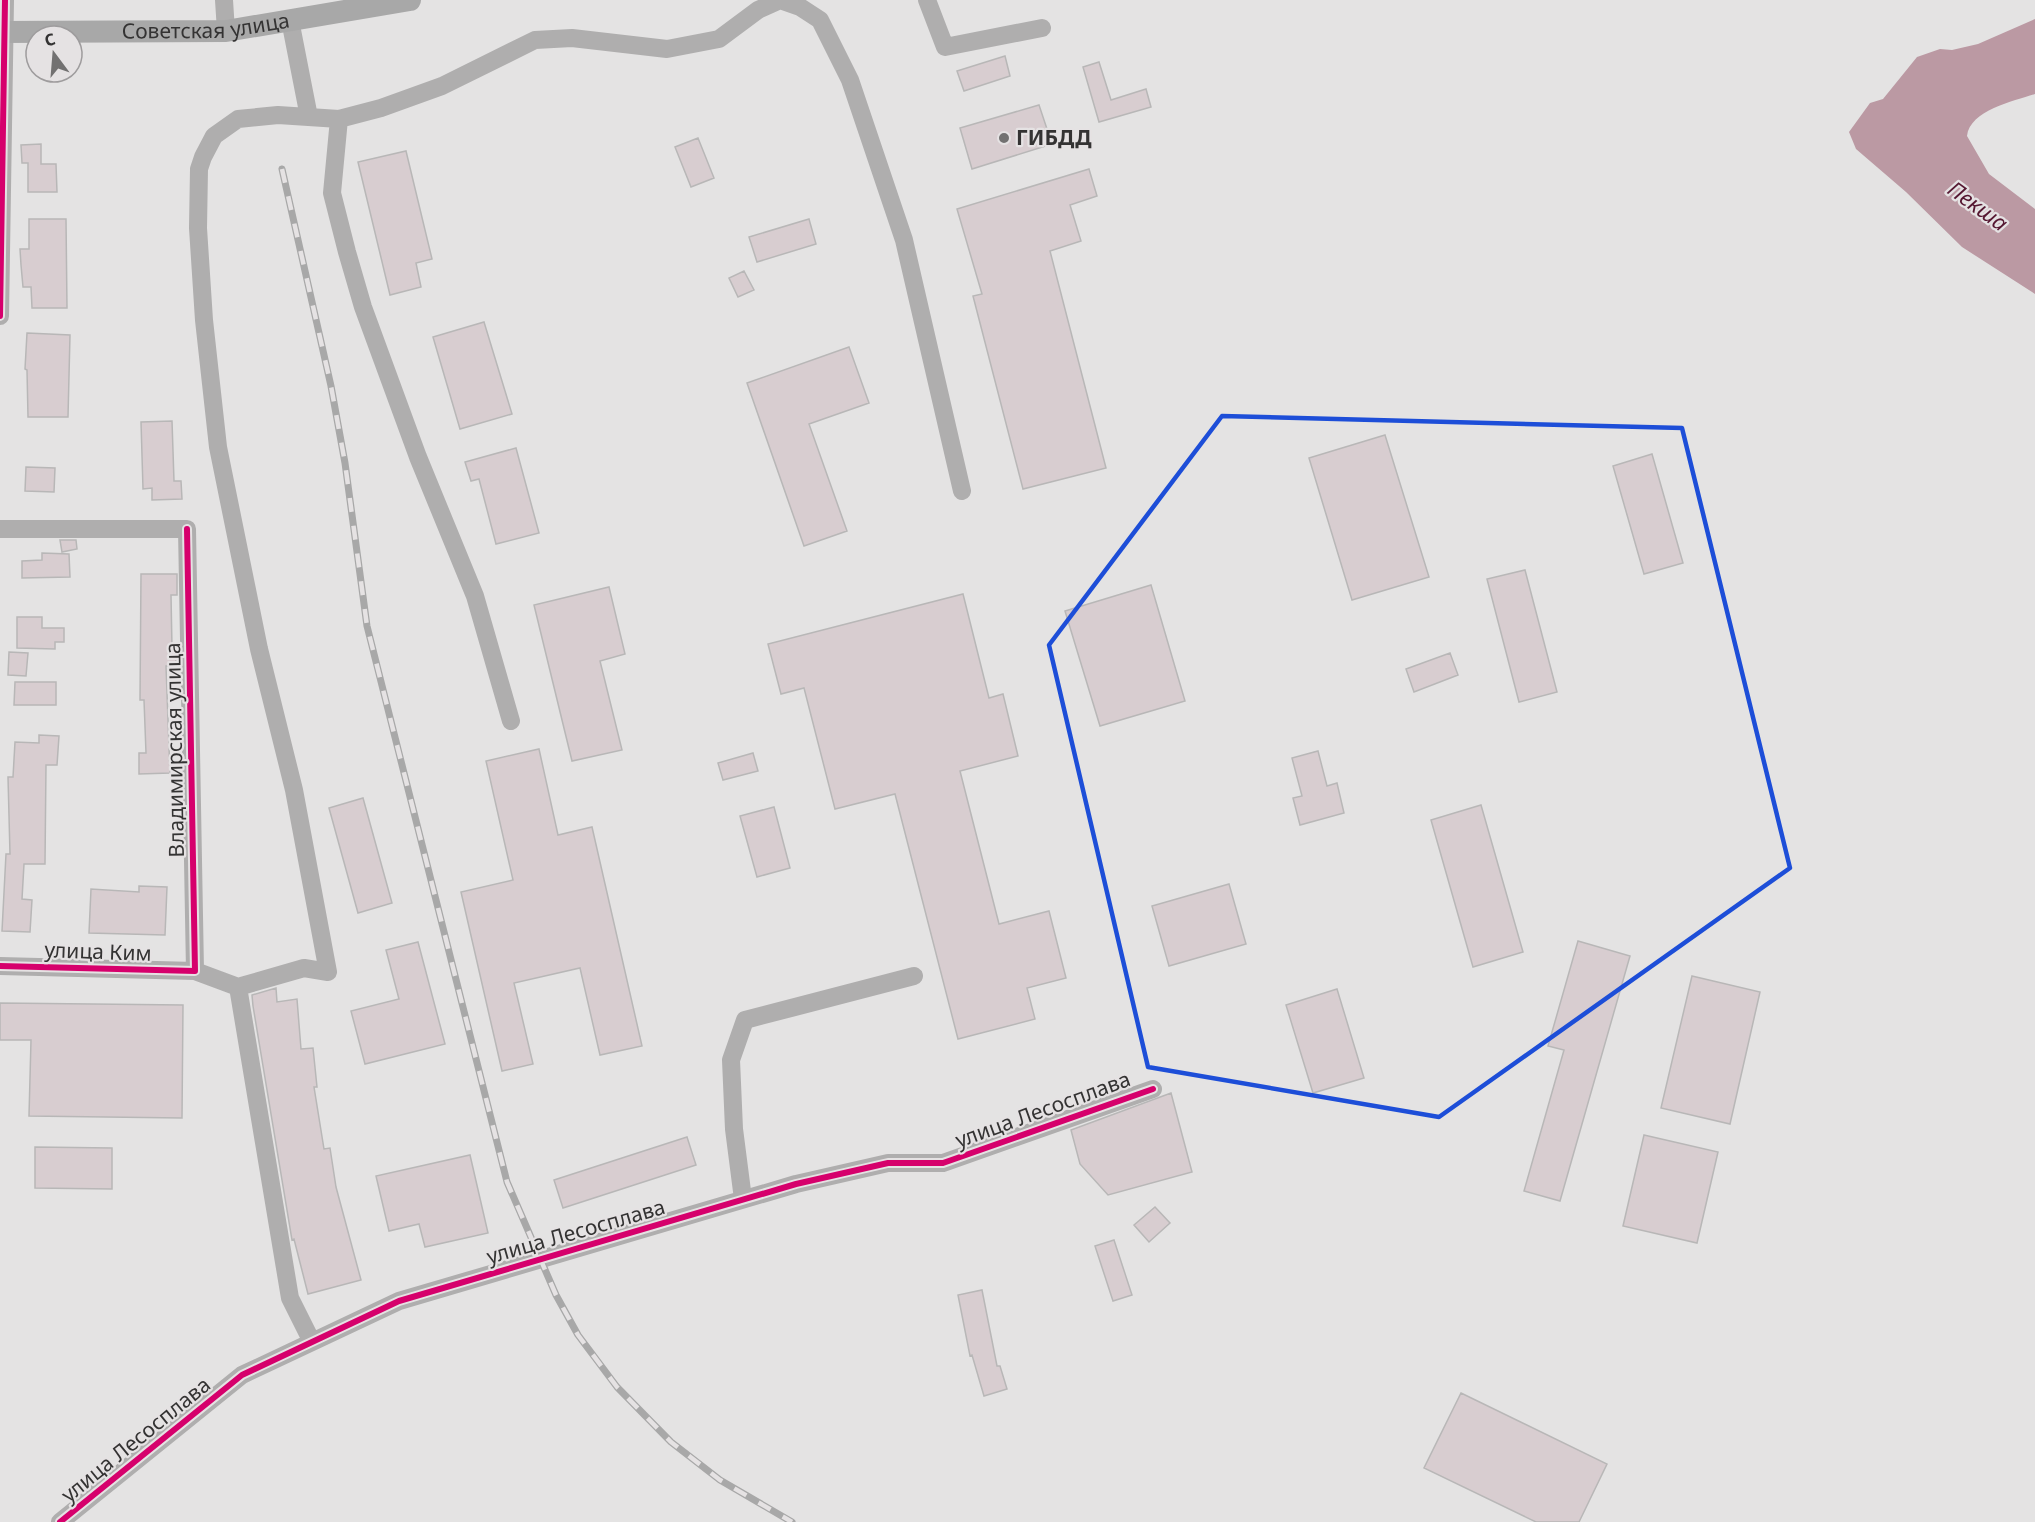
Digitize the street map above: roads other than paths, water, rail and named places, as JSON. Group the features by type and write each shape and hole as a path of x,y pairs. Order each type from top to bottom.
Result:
{"main road":[{"name":"Советская улица","path":"2,32 226,31 410,0"}],"street":[{"path":"0,316 2,32 5,0"},
{"path":"224,0 226,31"},
{"path":"312,1342 290,1298 238,987 304,968 328,972 294,790 260,649 218,447 198,239 199,169 214,136 238,119 278,115 339,119 381,108 441,86 535,40 572,38 667,49 719,39 758,10 780,0 800,7 820,20 850,80 904,240 962,491"},
{"path":"927,0 945,47 1042,28"},
{"path":"290,21 309,117"},
{"path":"339,119 332,193 347,252 363,307 418,457 475,596 511,722"},
{"name":"Владимирская улица","path":"0,529 187,529 195,971"},
{"name":"улица Ким","path":"0,966 195,971 238,987"},
{"path":"744,1199 734,1129 731,1060 745,1020 914,976"},
{"name":"улица Лесосплава","path":"60,1522 242,1375 399,1301 796,1184 888,1163 942,1163 1152,1089"}],"water":[{"name":"Пекша","path":"2035,19 2035,94 1985,113 1976,119 1967,136 1989,174 2035,209 2035,294 1962,247 1906,192 1856,149 1849,132 1870,103 1883,99 1917,57 1940,49 1952,50 1978,44"}],"railway":[{"path":"282,169 331,386 345,463 367,626 507,1182 556,1295 578,1335 617,1387 671,1442 720,1480 792,1522"}],"place":[{"name":"ГИБДД","path":"1004,138"}]}
